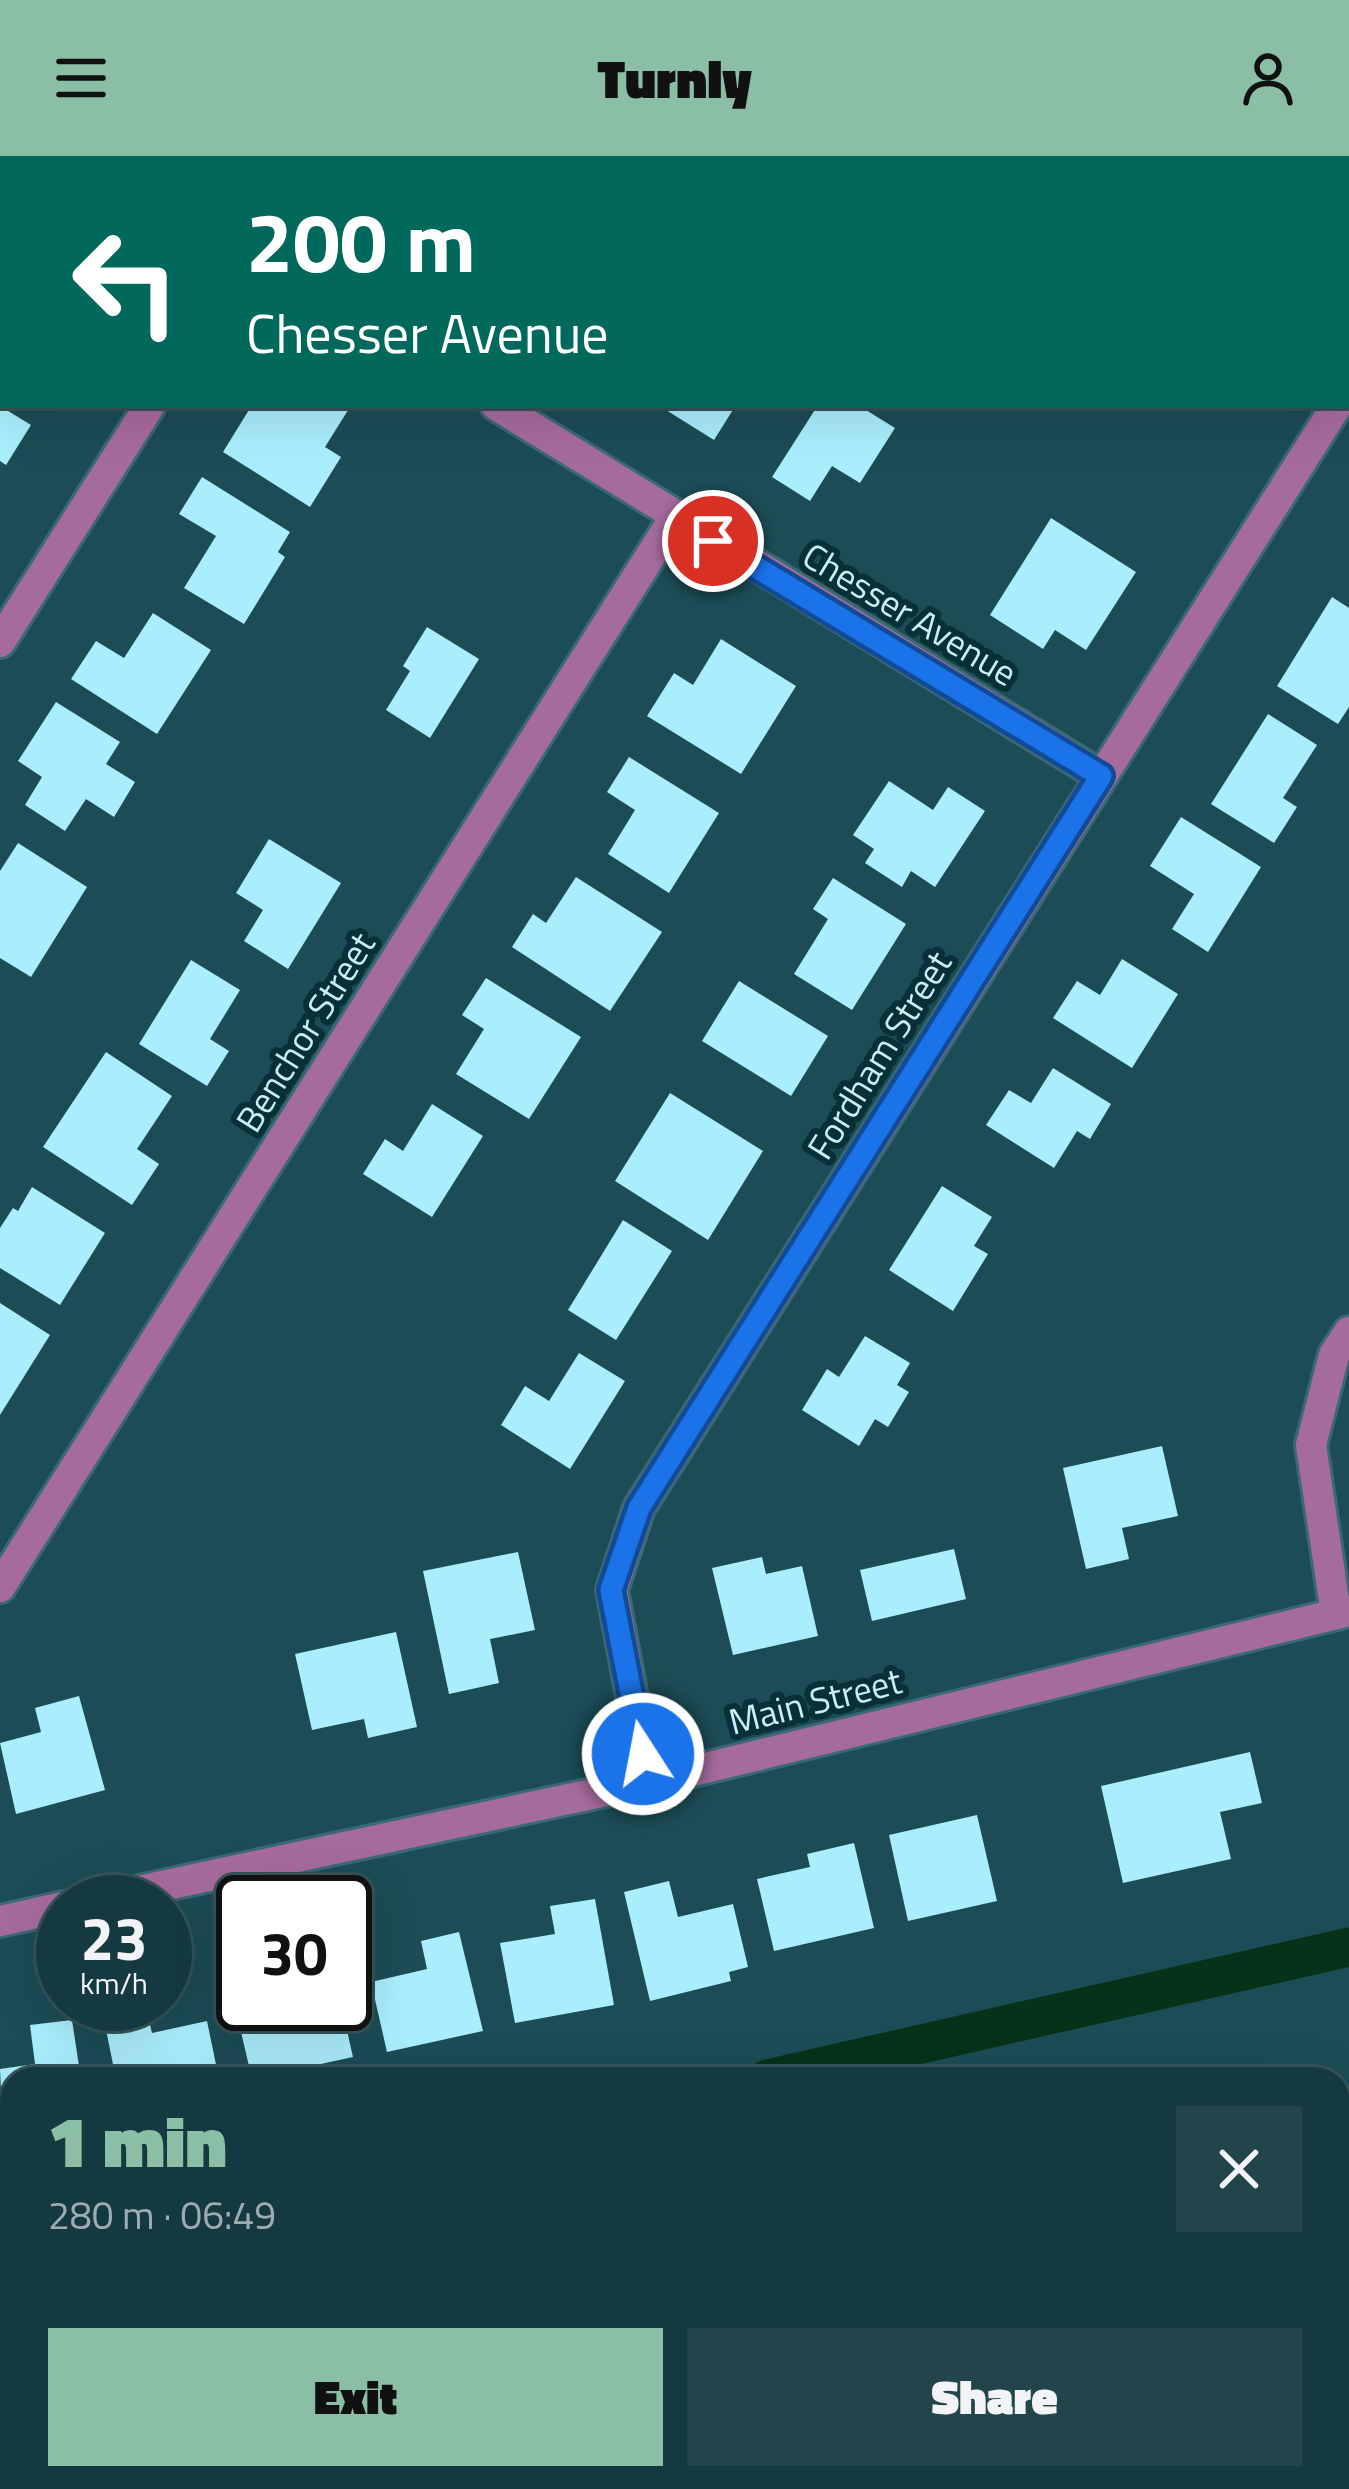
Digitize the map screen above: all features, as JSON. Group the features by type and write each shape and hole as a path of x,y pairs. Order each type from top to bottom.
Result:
{"street":[{"path":"0,642 148,408"},
{"name":"Chesser Avenue","path":"501,408 1101,776"},
{"name":"Fordham Street","path":"648,1782 611,1590 639,1508 1335,408"},
{"name":"Benchor Street","path":"0,1587 675,518"},
{"path":"1343,1613 1311,1444 1334,1355 1349,1332"},
{"name":"Main Street","path":"192,1880 648,1782 1343,1613"},
{"path":"0,1921 36,1913"}],"building":[{"path":"3,408 31,425 6,465 0,461"},
{"path":"250,408 349,408 325,447 341,457 310,507 223,452"},
{"path":"663,408 734,408 714,440"},
{"path":"816,408 867,408 895,428 860,483 832,466 810,501 772,477"},
{"path":"202,477 290,532 278,552 285,557 244,624 184,588 216,536 179,514"},
{"path":"1051,518 1136,572 1086,650 1055,630 1043,649 990,615"},
{"path":"1332,597 1349,608 1349,707 1338,724 1277,686"},
{"path":"153,613 211,650 157,734 71,679 96,641 124,658"},
{"path":"427,627 479,659 430,738 386,710 410,671 403,666"},
{"path":"721,639 796,686 741,774 647,716 674,673 693,685"},
{"path":"56,702 120,742 106,764 135,782 114,817 86,799 65,831 25,805 42,777 18,761"},
{"path":"1268,714 1317,745 1283,798 1297,807 1274,843 1211,804"},
{"path":"629,757 719,813 669,893 608,854 635,810 607,792"},
{"path":"889,781 933,810 948,787 985,811 935,887 911,871 902,887 865,863 874,849 853,835"},
{"path":"1181,817 1261,867 1208,952 1172,929 1194,894 1150,866"},
{"path":"269,839 341,883 288,969 244,941 263,910 236,893"},
{"path":"18,843 87,887 31,977 0,958 0,871"},
{"path":"576,877 662,932 610,1011 512,947 533,914 546,923"},
{"path":"833,878 906,924 852,1010 794,974 828,919 813,909"},
{"path":"1122,959 1178,994 1132,1068 1053,1018 1077,981 1100,995"},
{"path":"191,960 240,990 210,1039 229,1051 207,1086 139,1044"},
{"path":"486,978 581,1037 529,1119 456,1074 484,1029 462,1015"},
{"path":"739,981 828,1036 791,1096 702,1041"},
{"path":"106,1052 172,1096 137,1149 159,1164 132,1205 43,1147"},
{"path":"1053,1068 1111,1104 1090,1139 1077,1131 1054,1168 986,1125 1009,1090 1031,1103"},
{"path":"670,1093 763,1151 708,1240 615,1181"},
{"path":"432,1104 483,1136 432,1217 363,1174 385,1139 403,1151"},
{"path":"942,1186 992,1217 974,1246 988,1254 953,1311 889,1270"},
{"path":"32,1187 105,1233 60,1305 0,1268 0,1228 13,1208 18,1211"},
{"path":"623,1220 672,1251 616,1340 568,1310"},
{"path":"0,1303 50,1335 0,1415"},
{"path":"865,1336 910,1363 897,1385 909,1392 888,1427 875,1419 859,1446 802,1410 827,1369 839,1377"},
{"path":"579,1353 625,1381 570,1469 501,1425 525,1386 549,1401"},
{"path":"1162,1446 1178,1516 1122,1528 1129,1559 1086,1569 1063,1468"},
{"path":"954,1549 966,1599 872,1621 860,1570"},
{"path":"518,1552 535,1630 490,1639 499,1683 449,1694 423,1571"},
{"path":"762,1557 766,1574 802,1566 818,1636 733,1655 712,1568"},
{"path":"396,1632 417,1727 368,1738 364,1719 312,1730 295,1654"},
{"path":"79,1696 105,1790 16,1814 0,1743 41,1732 35,1708"},
{"path":"1250,1752 1262,1803 1220,1812 1231,1859 1123,1883 1101,1786"},
{"path":"977,1815 997,1901 908,1921 889,1835"},
{"path":"854,1843 874,1928 774,1951 757,1879 810,1867 807,1854"},
{"path":"669,1881 678,1917 733,1904 748,1967 729,1972 731,1981 650,2001 624,1892"},
{"path":"595,1899 614,2005 515,2023 500,1943 555,1934 550,1906"},
{"path":"459,1932 483,2031 387,2052 372,1982 427,1969 421,1941"},
{"path":"207,2021 217,2067 114,2067 106,2031 192,2031 192,2024"},
{"path":"36,2024 36,2031 74,2031 79,2067 14,2067 35,2064 30,2025"},
{"path":"241,2031 347,2031 353,2057 307,2067 249,2067"}],"waterway":[{"path":"820,2067 1349,1947"}],"route":[{"path":"643,1754 611,1590 639,1508 1101,776 713,541"}]}
